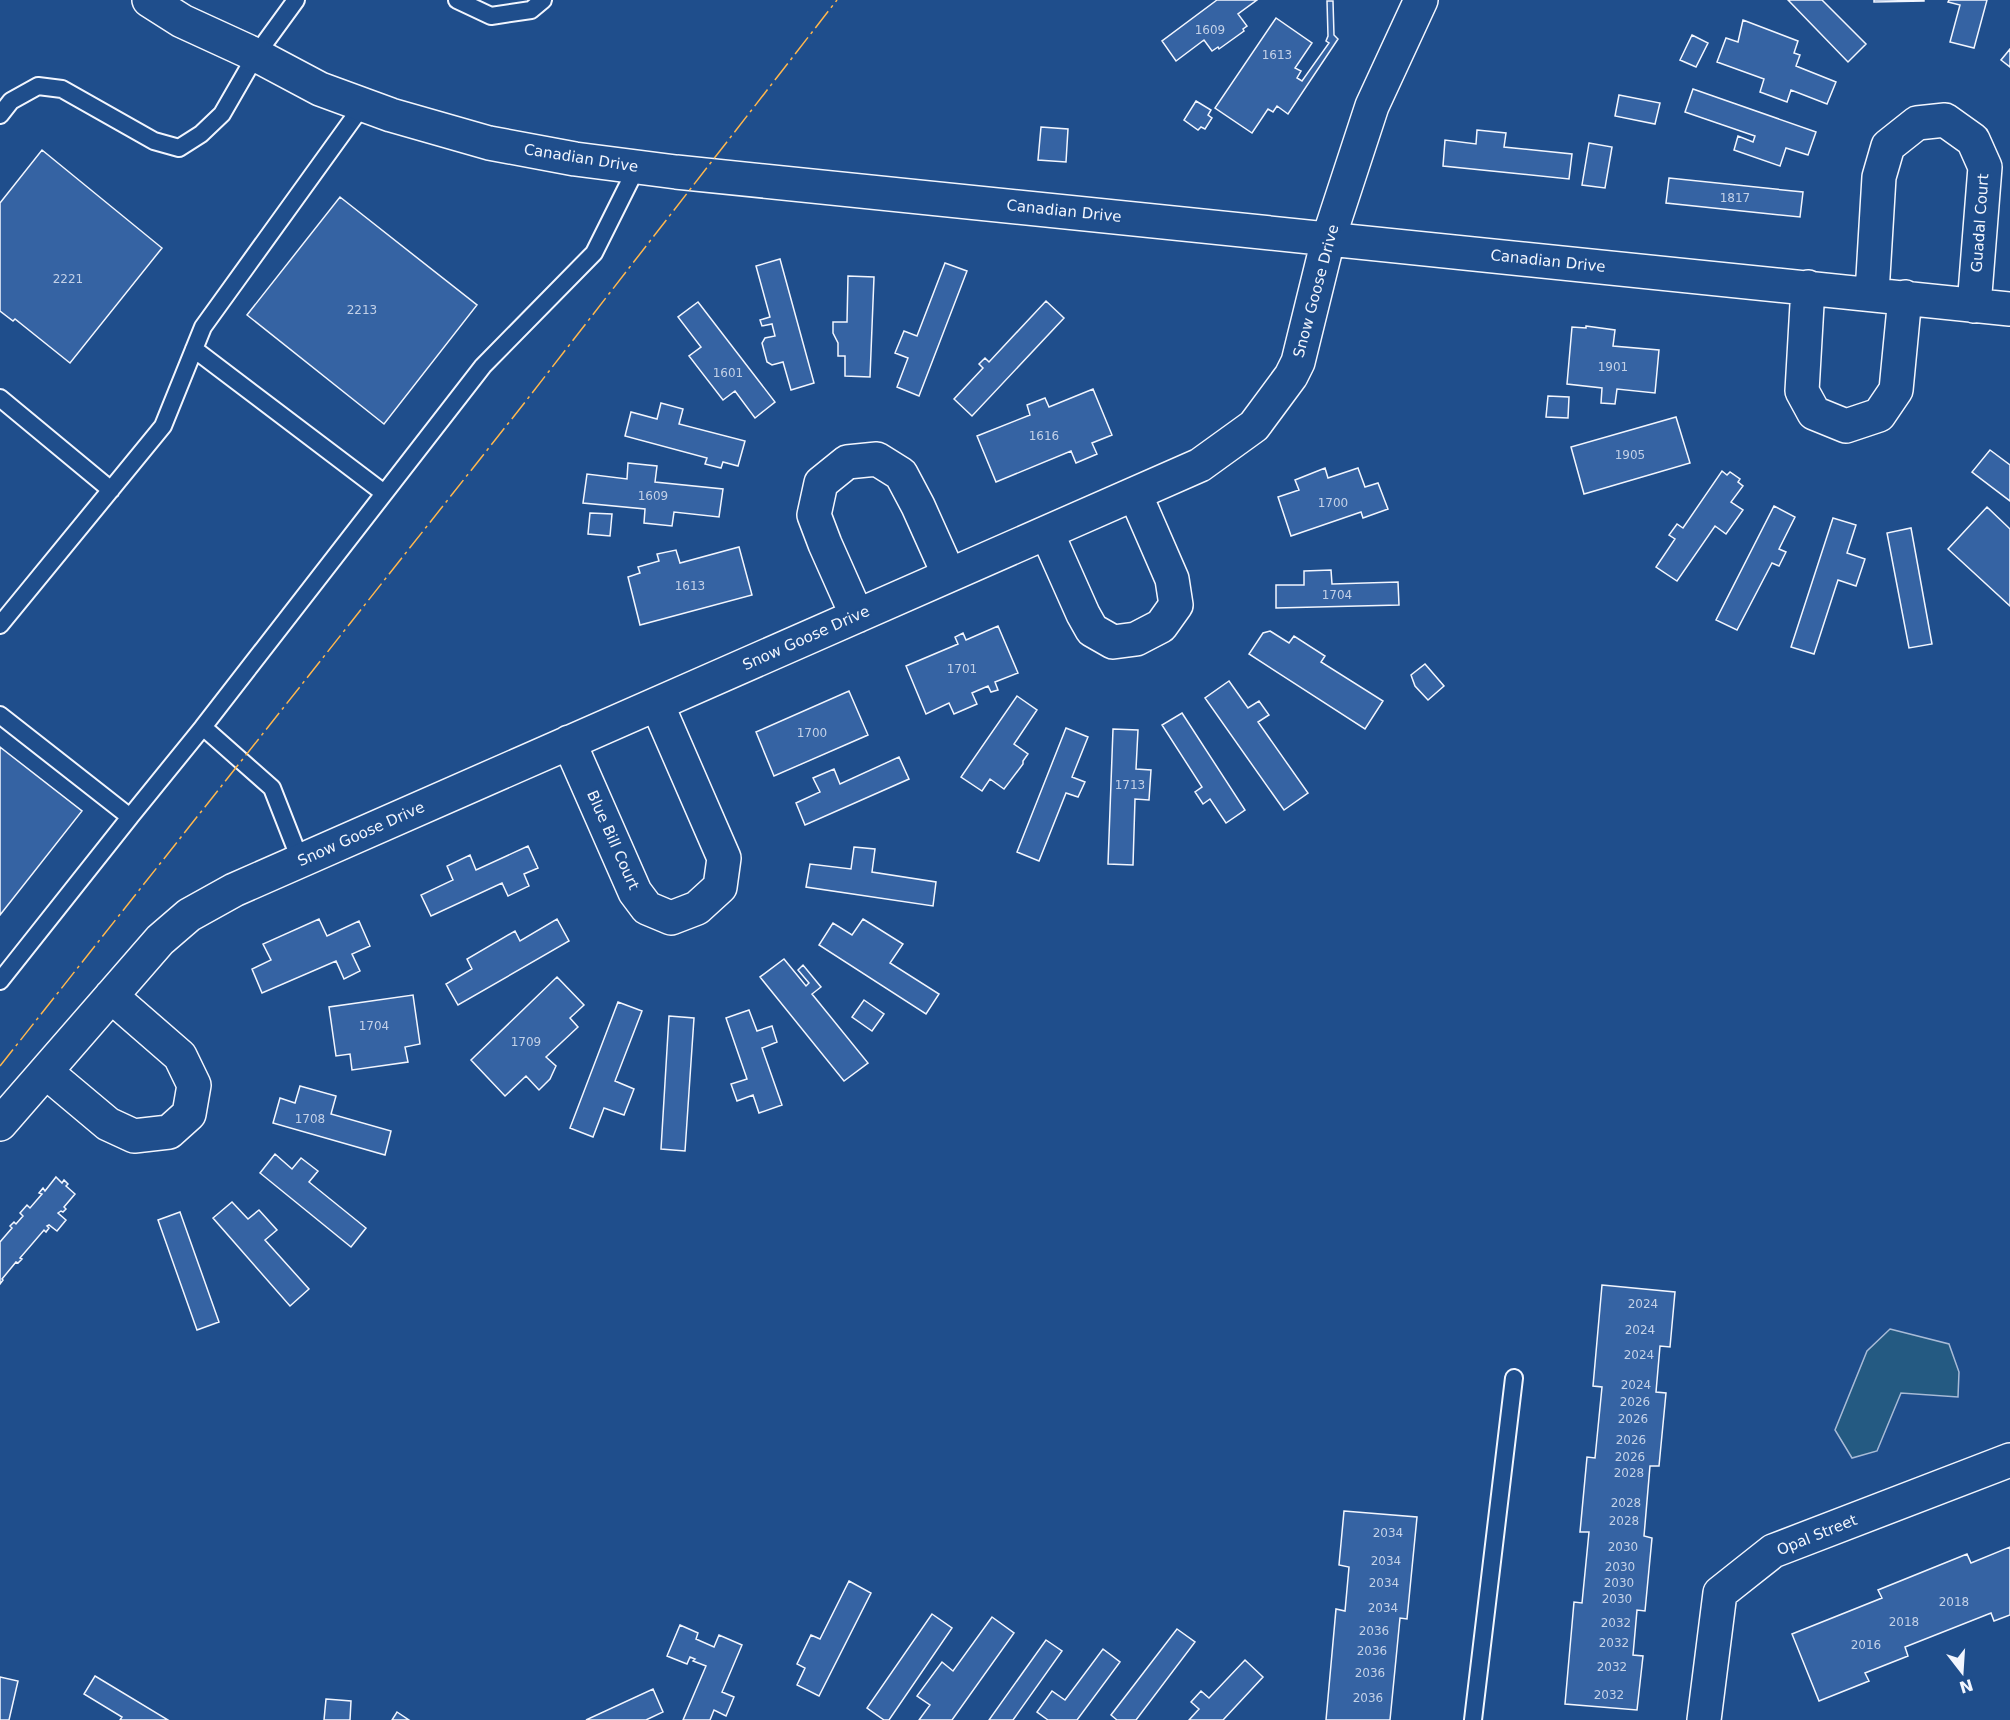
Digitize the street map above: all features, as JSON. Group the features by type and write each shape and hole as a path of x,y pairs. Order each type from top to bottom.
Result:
{"street":[{"name":"Canadian Drive","path":"149,0 182,21 256,55 320,89 363,105 489,144 575,159 1328,240 1872,293 2010,309"},
{"name":"Snow Goose Drive","path":"0,1124 160,940 189,915 234,890 1200,465 1254,426 1291,376 1298,362 1328,240 1372,106 1421,0"},
{"name":"Guadal Court","path":"1872,293 1879,177 1888,146 1917,123 1944,120 1973,140 1985,167 1974,306"},
{"path":"1808,287 1802,392 1814,413 1846,426 1879,415 1896,390 1905,297"},
{"path":"857,616 814,515 821,483 847,462 877,459 901,474 949,575"},
{"path":"1047,533 1092,630 1113,642 1136,639 1161,626 1176,605 1172,579 1135,494"},
{"name":"Blue Bill Court","path":"569,742 635,892 647,908 670,918 697,908 720,887 724,858 657,704"},
{"path":"46,1072 108,1124 134,1136 169,1132 189,1114 194,1085 180,1056 111,996"},
{"name":"Opal Street","path":"1704,1720 1720,1593 1773,1551 2010,1460"}],"lane":[{"path":"0,116 11,101 38,86 62,89 154,141 179,148 201,134 222,114 256,55 296,0"},
{"path":"457,0 491,16 531,9 543,0"},
{"path":"0,625 163,426 203,327 363,105"},
{"path":"0,981 203,727 483,366 594,253 637,167"},
{"path":"194,349 384,493"},
{"path":"0,398 111,490"},
{"path":"0,715 130,817"},
{"path":"203,727 272,789 301,862"},
{"path":"1473,1720 1514,1378"}],"shaded area":[{"path":"1890,1329 1949,1344 1959,1372 1958,1397 1901,1393 1877,1451 1852,1458 1835,1430 1867,1351"}],"building":[{"path":"1217,0 1257,0 1238,14 1247,26 1243,29 1244,31 1219,49 1218,47 1212,51 1204,40 1176,61 1162,41"},
{"path":"1788,0 1822,0 1866,44 1848,62"},
{"path":"1874,0 1924,0 1924,1 1874,2"},
{"path":"1949,0 1987,0 1974,48 1950,42 1960,5 1948,2"},
{"path":"1327,1 1333,1 1334,35 1338,39 1288,114 1277,106 1273,112 1268,109 1252,133 1215,108 1276,18 1312,43 1295,68 1301,71 1297,78 1302,81 1329,43 1326,41 1328,36"},
{"path":"1743,20 1798,41 1794,53 1800,55 1796,66 1836,82 1827,104 1791,90 1787,102 1760,92 1764,79 1717,62 1726,38 1738,42"},
{"path":"1692,35 1708,43 1696,67 1680,60"},
{"path":"2010,49 2010,67 2001,60"},
{"path":"1693,89 1816,132 1808,155 1786,148 1780,166 1734,150 1738,136 1753,142 1755,136 1685,112"},
{"path":"1619,95 1660,103 1655,124 1615,116"},
{"path":"1196,101 1211,110 1208,115 1212,118 1205,129 1201,127 1198,130 1184,120"},
{"path":"1041,127 1068,129 1066,162 1038,160"},
{"path":"1477,130 1506,133 1504,147 1572,154 1569,179 1443,166 1445,140 1476,144"},
{"path":"1589,143 1612,147 1605,188 1582,185"},
{"path":"42,150 162,248 70,363 15,319 13,321 0,311 0,203"},
{"path":"1669,178 1803,192 1800,217 1666,203"},
{"path":"340,197 477,305 384,424 247,315"},
{"path":"780,259 814,383 791,390 783,362 772,365 767,362 762,343 765,338 775,336 772,324 762,326 760,320 770,317 756,266"},
{"path":"945,263 967,271 919,396 897,387 908,358 895,353 904,331 917,336"},
{"path":"848,276 874,277 870,377 845,376 845,356 838,356 838,343 833,333 833,322 847,322"},
{"path":"1046,301 1064,318 972,416 954,399 983,368 979,364 985,358 989,362"},
{"path":"698,302 775,402 755,418 735,391 723,400 689,356 701,347 678,317"},
{"path":"1586,326 1615,330 1613,346 1659,350 1655,393 1617,389 1615,404 1601,403 1602,388 1567,384 1572,327 1586,328"},
{"path":"1093,389 1112,435 1092,443 1097,454 1076,463 1071,451 996,482 977,436 1030,415 1027,405 1045,398 1049,407"},
{"path":"1548,396 1569,397 1568,418 1546,417"},
{"path":"661,403 683,409 679,424 745,441 738,466 723,462 721,468 705,464 707,458 625,436 631,412 657,419"},
{"path":"1676,417 1690,463 1584,494 1571,447"},
{"path":"1990,450 2010,465 2010,501 1972,472"},
{"path":"628,463 657,466 655,482 723,489 719,517 674,512 672,526 644,523 645,509 583,503 587,474 627,479"},
{"path":"1325,468 1328,478 1358,468 1365,487 1378,483 1388,509 1363,518 1361,512 1291,536 1278,497 1299,490 1295,480"},
{"path":"1722,471 1727,475 1730,472 1740,479 1738,482 1743,486 1731,502 1743,510 1726,534 1715,526 1677,581 1656,567 1675,539 1669,535 1677,524 1683,528"},
{"path":"1774,506 1795,517 1779,549 1786,552 1779,566 1772,563 1737,630 1716,620"},
{"path":"1987,507 2010,529 2010,606 1948,549"},
{"path":"590,513 612,514 610,536 588,534"},
{"path":"1833,518 1856,525 1847,553 1865,559 1856,586 1838,580 1814,654 1791,647"},
{"path":"1911,528 1932,644 1909,648 1887,533"},
{"path":"739,547 752,595 640,625 628,577 640,573 638,567 659,561 657,554 676,550 680,563"},
{"path":"1331,570 1332,584 1398,582 1399,605 1276,608 1276,585 1304,585 1304,571"},
{"path":"998,626 1018,673 995,682 998,690 991,692 988,686 972,693 977,704 954,714 949,703 926,714 906,666 958,644 955,637 963,633 966,640"},
{"path":"1270,631 1289,643 1294,636 1325,656 1321,662 1383,701 1365,729 1249,654 1263,633"},
{"path":"1425,664 1444,686 1428,700 1415,686 1411,675"},
{"path":"1229,681 1248,708 1259,701 1269,715 1258,722 1308,793 1284,810 1205,698"},
{"path":"849,691 868,735 774,776 756,732"},
{"path":"1017,696 1037,710 1014,744 1028,754 1004,789 990,779 982,791 961,777"},
{"path":"1182,713 1245,810 1226,823 1210,799 1203,804 1195,792 1202,787 1162,725"},
{"path":"1066,728 1088,737 1072,777 1085,782 1078,797 1066,793 1039,861 1017,852"},
{"path":"1113,729 1138,730 1136,769 1151,770 1149,800 1135,799 1133,865 1108,864"},
{"path":"0,747 82,811 0,915"},
{"path":"899,757 909,779 805,825 796,803 820,792 813,778 834,769 840,784"},
{"path":"528,846 538,868 524,874 529,886 508,896 502,883 431,916 421,895 453,880 447,866 470,855 476,870"},
{"path":"854,847 875,849 872,872 936,882 933,906 806,887 810,864 851,869"},
{"path":"319,919 327,936 359,921 370,946 352,954 360,971 344,979 336,961 262,993 252,969 271,960 263,944"},
{"path":"557,919 569,941 458,1005 446,984 472,969 467,959 515,931 520,941"},
{"path":"863,919 903,944 890,963 939,994 926,1014 819,945 833,923 852,935"},
{"path":"784,959 806,986 809,983 798,970 803,965 821,987 812,994 868,1063 844,1081 760,977"},
{"path":"557,977 584,1005 570,1018 578,1027 546,1057 556,1066 550,1079 539,1090 526,1076 505,1096 471,1060"},
{"path":"413,995 420,1044 405,1047 408,1062 352,1070 350,1054 336,1056 329,1007"},
{"path":"864,1000 884,1014 872,1031 852,1017"},
{"path":"618,1002 642,1011 615,1081 634,1089 624,1115 604,1108 593,1137 570,1128"},
{"path":"749,1010 757,1031 772,1026 777,1042 762,1048 782,1105 759,1113 753,1095 737,1101 731,1084 747,1079 726,1018"},
{"path":"669,1016 694,1018 685,1151 661,1149"},
{"path":"300,1086 336,1096 331,1114 391,1131 385,1155 273,1123 280,1098 295,1103"},
{"path":"275,1154 292,1169 301,1158 318,1171 309,1182 366,1228 351,1247 260,1173"},
{"path":"56,1177 62,1183 64,1180 68,1184 66,1186 75,1194 64,1207 66,1209 58,1213 66,1220 57,1231 47,1226 49,1228 46,1232 44,1230 0,1284 0,1242 12,1228 10,1226 14,1222 16,1224 23,1216 20,1213 27,1205 30,1208 42,1194 39,1193 43,1188 45,1191"},
{"path":"232,1202 248,1219 259,1210 277,1230 265,1240 309,1289 290,1306 213,1218"},
{"path":"180,1212 219,1322 197,1330 158,1220"},
{"path":"1602,1285 1675,1292 1670,1347 1660,1346 1656,1392 1666,1393 1659,1466 1650,1466 1644,1536 1652,1538 1645,1611 1637,1610 1633,1655 1643,1656 1637,1710 1565,1704 1574,1602 1582,1603 1589,1532 1580,1532 1587,1457 1595,1458 1602,1387 1593,1386"},
{"path":"1344,1511 1417,1517 1407,1619 1400,1618 1390,1720 1326,1720 1336,1609 1345,1611 1349,1567 1339,1565"},
{"path":"2010,1547 2010,1615 1994,1621 1991,1613 1905,1647 1908,1656 1865,1673 1869,1681 1819,1701 1792,1634 1882,1598 1878,1590 1967,1554 1971,1563"},
{"path":"849,1581 871,1593 819,1696 797,1685 805,1668 797,1664 811,1635 820,1639"},
{"path":"932,1614 952,1628 889,1720 884,1720 867,1708"},
{"path":"992,1617 1014,1633 952,1720 919,1720 930,1705 917,1696 942,1662 953,1671"},
{"path":"680,1625 698,1633 696,1639 714,1647 719,1635 742,1645 722,1692 734,1697 726,1716 714,1710 710,1720 683,1720 706,1666 693,1661 695,1659 690,1657 687,1664 667,1656"},
{"path":"1177,1629 1195,1642 1136,1720 1117,1720 1111,1715"},
{"path":"1046,1640 1062,1651 1013,1720 989,1720"},
{"path":"1103,1649 1120,1662 1077,1720 1048,1720 1037,1712 1052,1691 1065,1700"},
{"path":"1245,1660 1263,1677 1223,1720 1189,1720 1199,1709 1191,1702 1201,1691 1209,1698"},
{"path":"95,1676 168,1720 120,1720 122,1717 84,1694"},
{"path":"0,1677 18,1681 9,1720 0,1720"},
{"path":"653,1689 663,1712 646,1720 586,1720"},
{"path":"326,1699 351,1701 350,1720 324,1720"},
{"path":"397,1712 409,1720 392,1720"}],"power":[{"path":"0,1066 522,406 837,0"}]}
